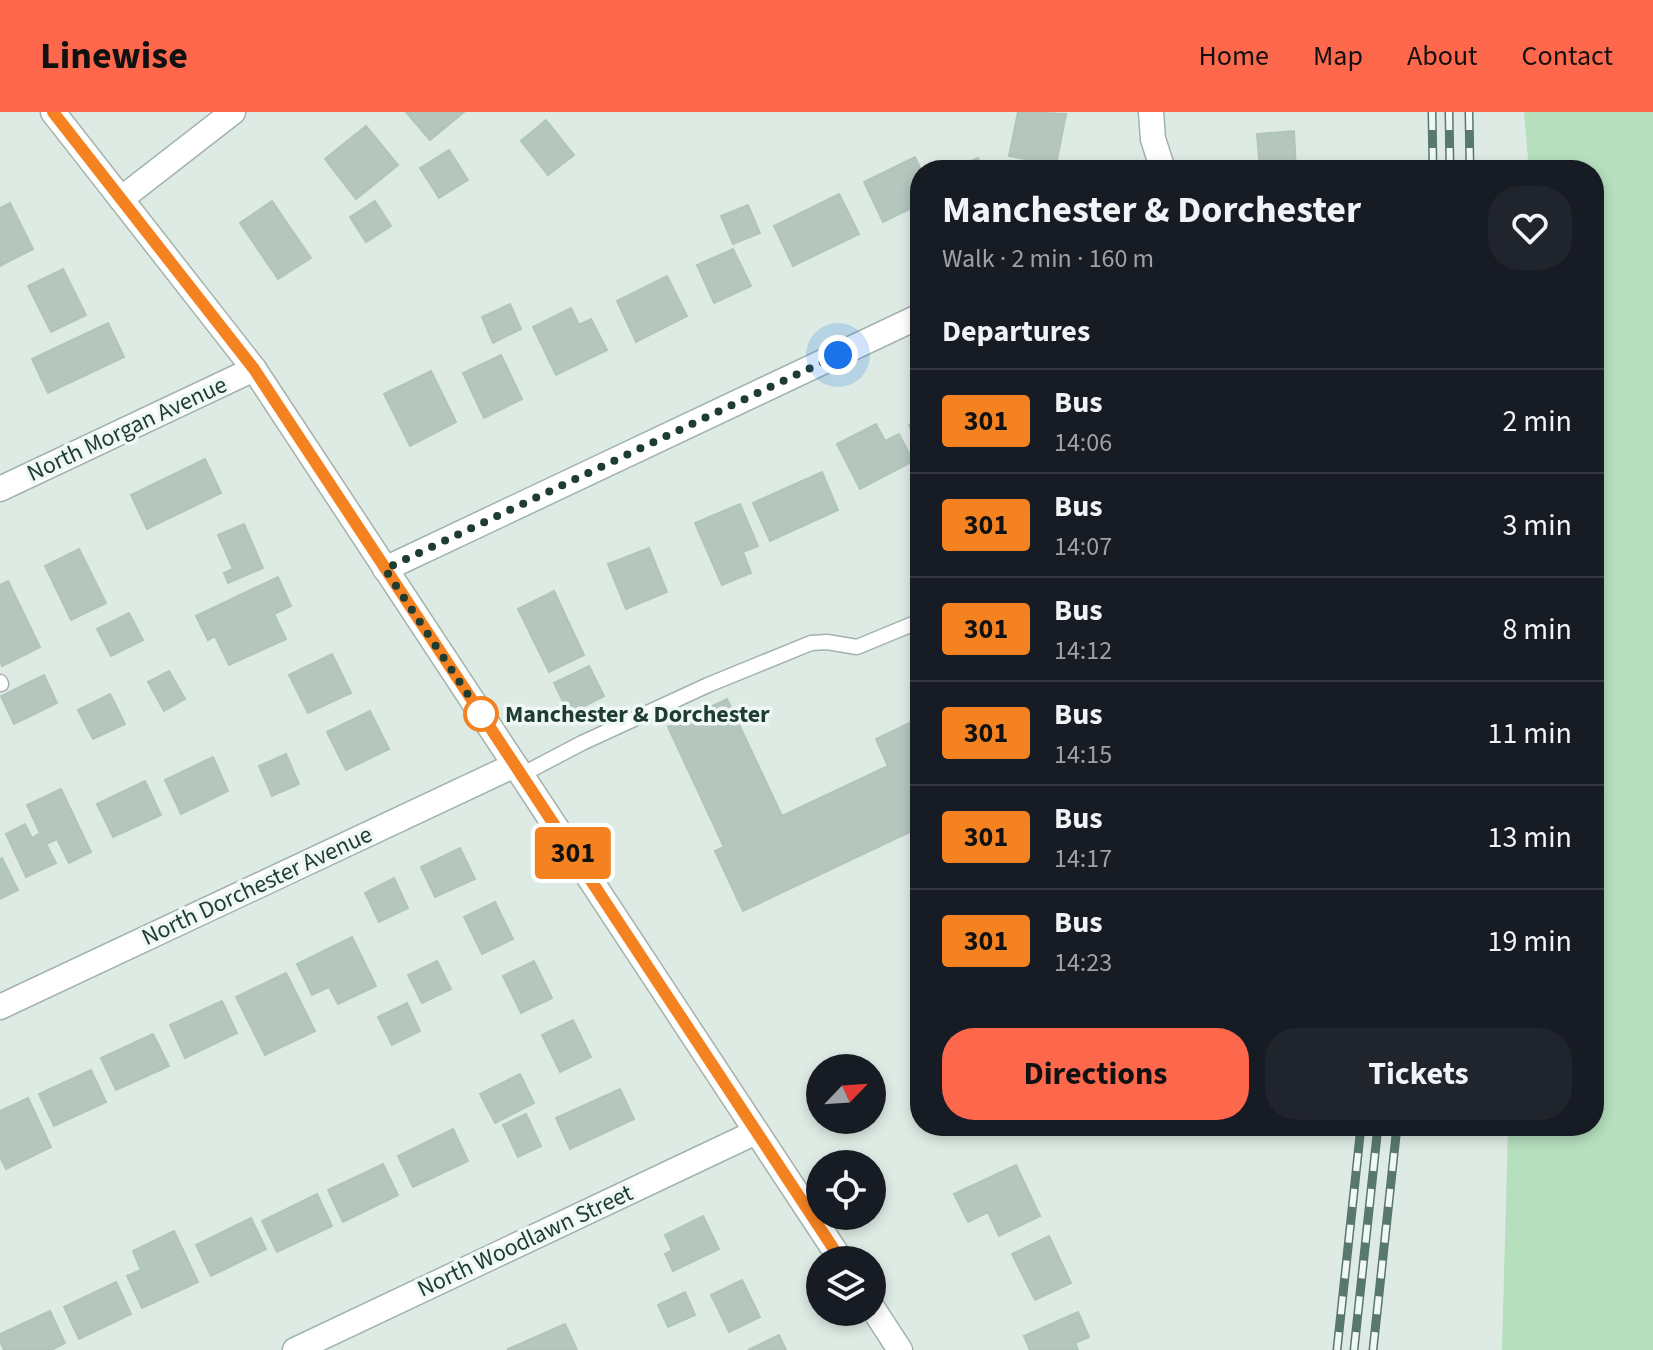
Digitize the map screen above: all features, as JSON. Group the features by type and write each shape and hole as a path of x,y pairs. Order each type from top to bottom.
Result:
{"street":[{"path":"53,112 254,369 832,1246"},
{"path":"121,199 233,112"},
{"path":"1151,112 1153,139 1160,160"},
{"path":"385,569 910,321"},
{"name":"North Morgan Avenue","path":"0,489 254,369"},
{"name":"North Dorchester Avenue","path":"0,1007 518,770"},
{"name":"North Woodlawn Street","path":"295,1350 756,1132"},
{"path":"884,1326 900,1350"}],"lane":[{"path":"518,770 708,685 811,643 857,647 910,625"}],"green space":[{"path":"1524,112 1653,112 1653,1350 1502,1350 1508,1136 1604,1136 1604,160 1528,160"}],"building":[{"path":"406,112 464,112 430,140"},
{"path":"1018,112 1066,114 1057,160 1009,156"},
{"path":"546,120 574,155 548,175 521,141"},
{"path":"366,126 398,165 356,199 325,159"},
{"path":"1294,131 1295,160 1259,160 1257,134"},
{"path":"449,150 468,180 439,198 420,168"},
{"path":"915,157 916,160 910,160 910,209 883,222 864,182"},
{"path":"839,194 859,234 793,266 774,226"},
{"path":"272,201 311,258 278,279 240,223"},
{"path":"375,201 391,226 366,242 350,217"},
{"path":"10,203 33,249 0,266 0,208"},
{"path":"748,205 760,233 733,244 721,216"},
{"path":"733,249 751,286 714,303 697,265"},
{"path":"63,269 86,315 51,332 28,286"},
{"path":"667,276 687,316 636,342 617,301"},
{"path":"510,304 521,329 493,343 482,317"},
{"path":"571,308 579,325 591,319 607,350 556,375 533,327"},
{"path":"108,323 124,357 48,393 32,359"},
{"path":"501,355 522,399 484,418 463,373"},
{"path":"431,371 456,422 410,446 384,394"},
{"path":"876,424 885,441 899,434 910,455 910,463 860,489 837,444"},
{"path":"205,459 221,493 147,529 131,495"},
{"path":"822,472 838,510 770,541 753,503"},
{"path":"740,504 758,546 743,552 751,573 722,585 695,523"},
{"path":"244,524 263,568 228,583 224,573 233,569 218,535"},
{"path":"649,548 667,592 626,609 608,564"},
{"path":"79,549 106,603 71,620 45,566"},
{"path":"278,577 291,606 274,614 286,639 229,665 215,636 208,640 196,616"},
{"path":"8,581 40,647 2,666 0,585"},
{"path":"554,591 584,655 549,672 518,609"},
{"path":"129,613 143,640 111,656 97,629"},
{"path":"332,654 351,693 308,713 289,675"},
{"path":"589,666 604,696 569,714 554,683"},
{"path":"169,671 185,699 164,711 148,682"},
{"path":"44,675 57,703 14,724 1,696"},
{"path":"110,694 125,724 93,739 78,710"},
{"path":"727,699 782,816 888,766 876,739 910,723 910,832 743,911 715,851 724,847 668,727"},
{"path":"370,711 389,749 346,770 327,732"},
{"path":"286,754 299,784 272,796 259,766"},
{"path":"213,757 228,791 181,814 165,780"},
{"path":"145,781 161,815 113,837 97,804"},
{"path":"61,789 91,852 69,863 57,839 46,844 56,863 26,877 6,834 25,824 32,838 40,833 27,805"},
{"path":"460,848 475,879 435,897 421,867"},
{"path":"0,859 18,890 0,899"},
{"path":"394,878 408,908 379,922 365,893"},
{"path":"495,902 513,939 482,954 464,917"},
{"path":"352,937 376,986 338,1004 329,987 312,995 297,964"},
{"path":"437,961 451,989 422,1003 408,975"},
{"path":"534,961 552,998 521,1013 503,976"},
{"path":"286,973 315,1031 265,1055 236,997"},
{"path":"222,1001 237,1033 185,1058 170,1025"},
{"path":"407,1003 420,1031 392,1045 378,1017"},
{"path":"573,1020 591,1057 560,1072 542,1035"},
{"path":"153,1034 169,1066 116,1090 101,1058"},
{"path":"91,1070 106,1102 54,1126 39,1094"},
{"path":"520,1074 534,1103 495,1123 480,1094"},
{"path":"620,1089 634,1119 570,1149 556,1118"},
{"path":"28,1098 51,1147 6,1169 0,1157 0,1111"},
{"path":"526,1114 541,1146 518,1157 503,1125"},
{"path":"453,1129 468,1161 413,1187 398,1156"},
{"path":"383,1164 398,1195 343,1222 328,1190"},
{"path":"1016,1165 1040,1216 999,1236 988,1212 968,1222 954,1194"},
{"path":"317,1194 332,1226 277,1252 262,1221"},
{"path":"703,1216 719,1249 673,1271 665,1254 672,1250 665,1235"},
{"path":"251,1218 266,1249 211,1276 196,1245"},
{"path":"174,1231 198,1282 142,1308 127,1276 141,1270 133,1251"},
{"path":"1049,1236 1071,1283 1035,1300 1012,1254"},
{"path":"742,1280 760,1317 729,1332 711,1295"},
{"path":"116,1282 131,1314 79,1339 64,1307"},
{"path":"685,1292 695,1315 668,1327 658,1305"},
{"path":"50,1311 65,1343 51,1350 4,1350 0,1334"},
{"path":"1078,1312 1089,1337 1075,1343 1078,1350 1030,1350 1024,1336"},
{"path":"565,1324 577,1350 508,1349"},
{"path":"779,1335 786,1350 748,1350"}],"railway":[{"path":"1432,112 1433,160"},
{"path":"1449,112 1450,160"},
{"path":"1469,112 1470,160"},
{"path":"1337,1350 1360,1136"},
{"path":"1354,1350 1377,1136"},
{"path":"1373,1350 1396,1136"}],"bus line":[{"name":"301","path":"53,112 254,369 832,1246"}],"place":[{"name":"Manchester & Dorchester","path":"481,714"}],"route":[{"path":"481,714 385,569 838,355"}]}
